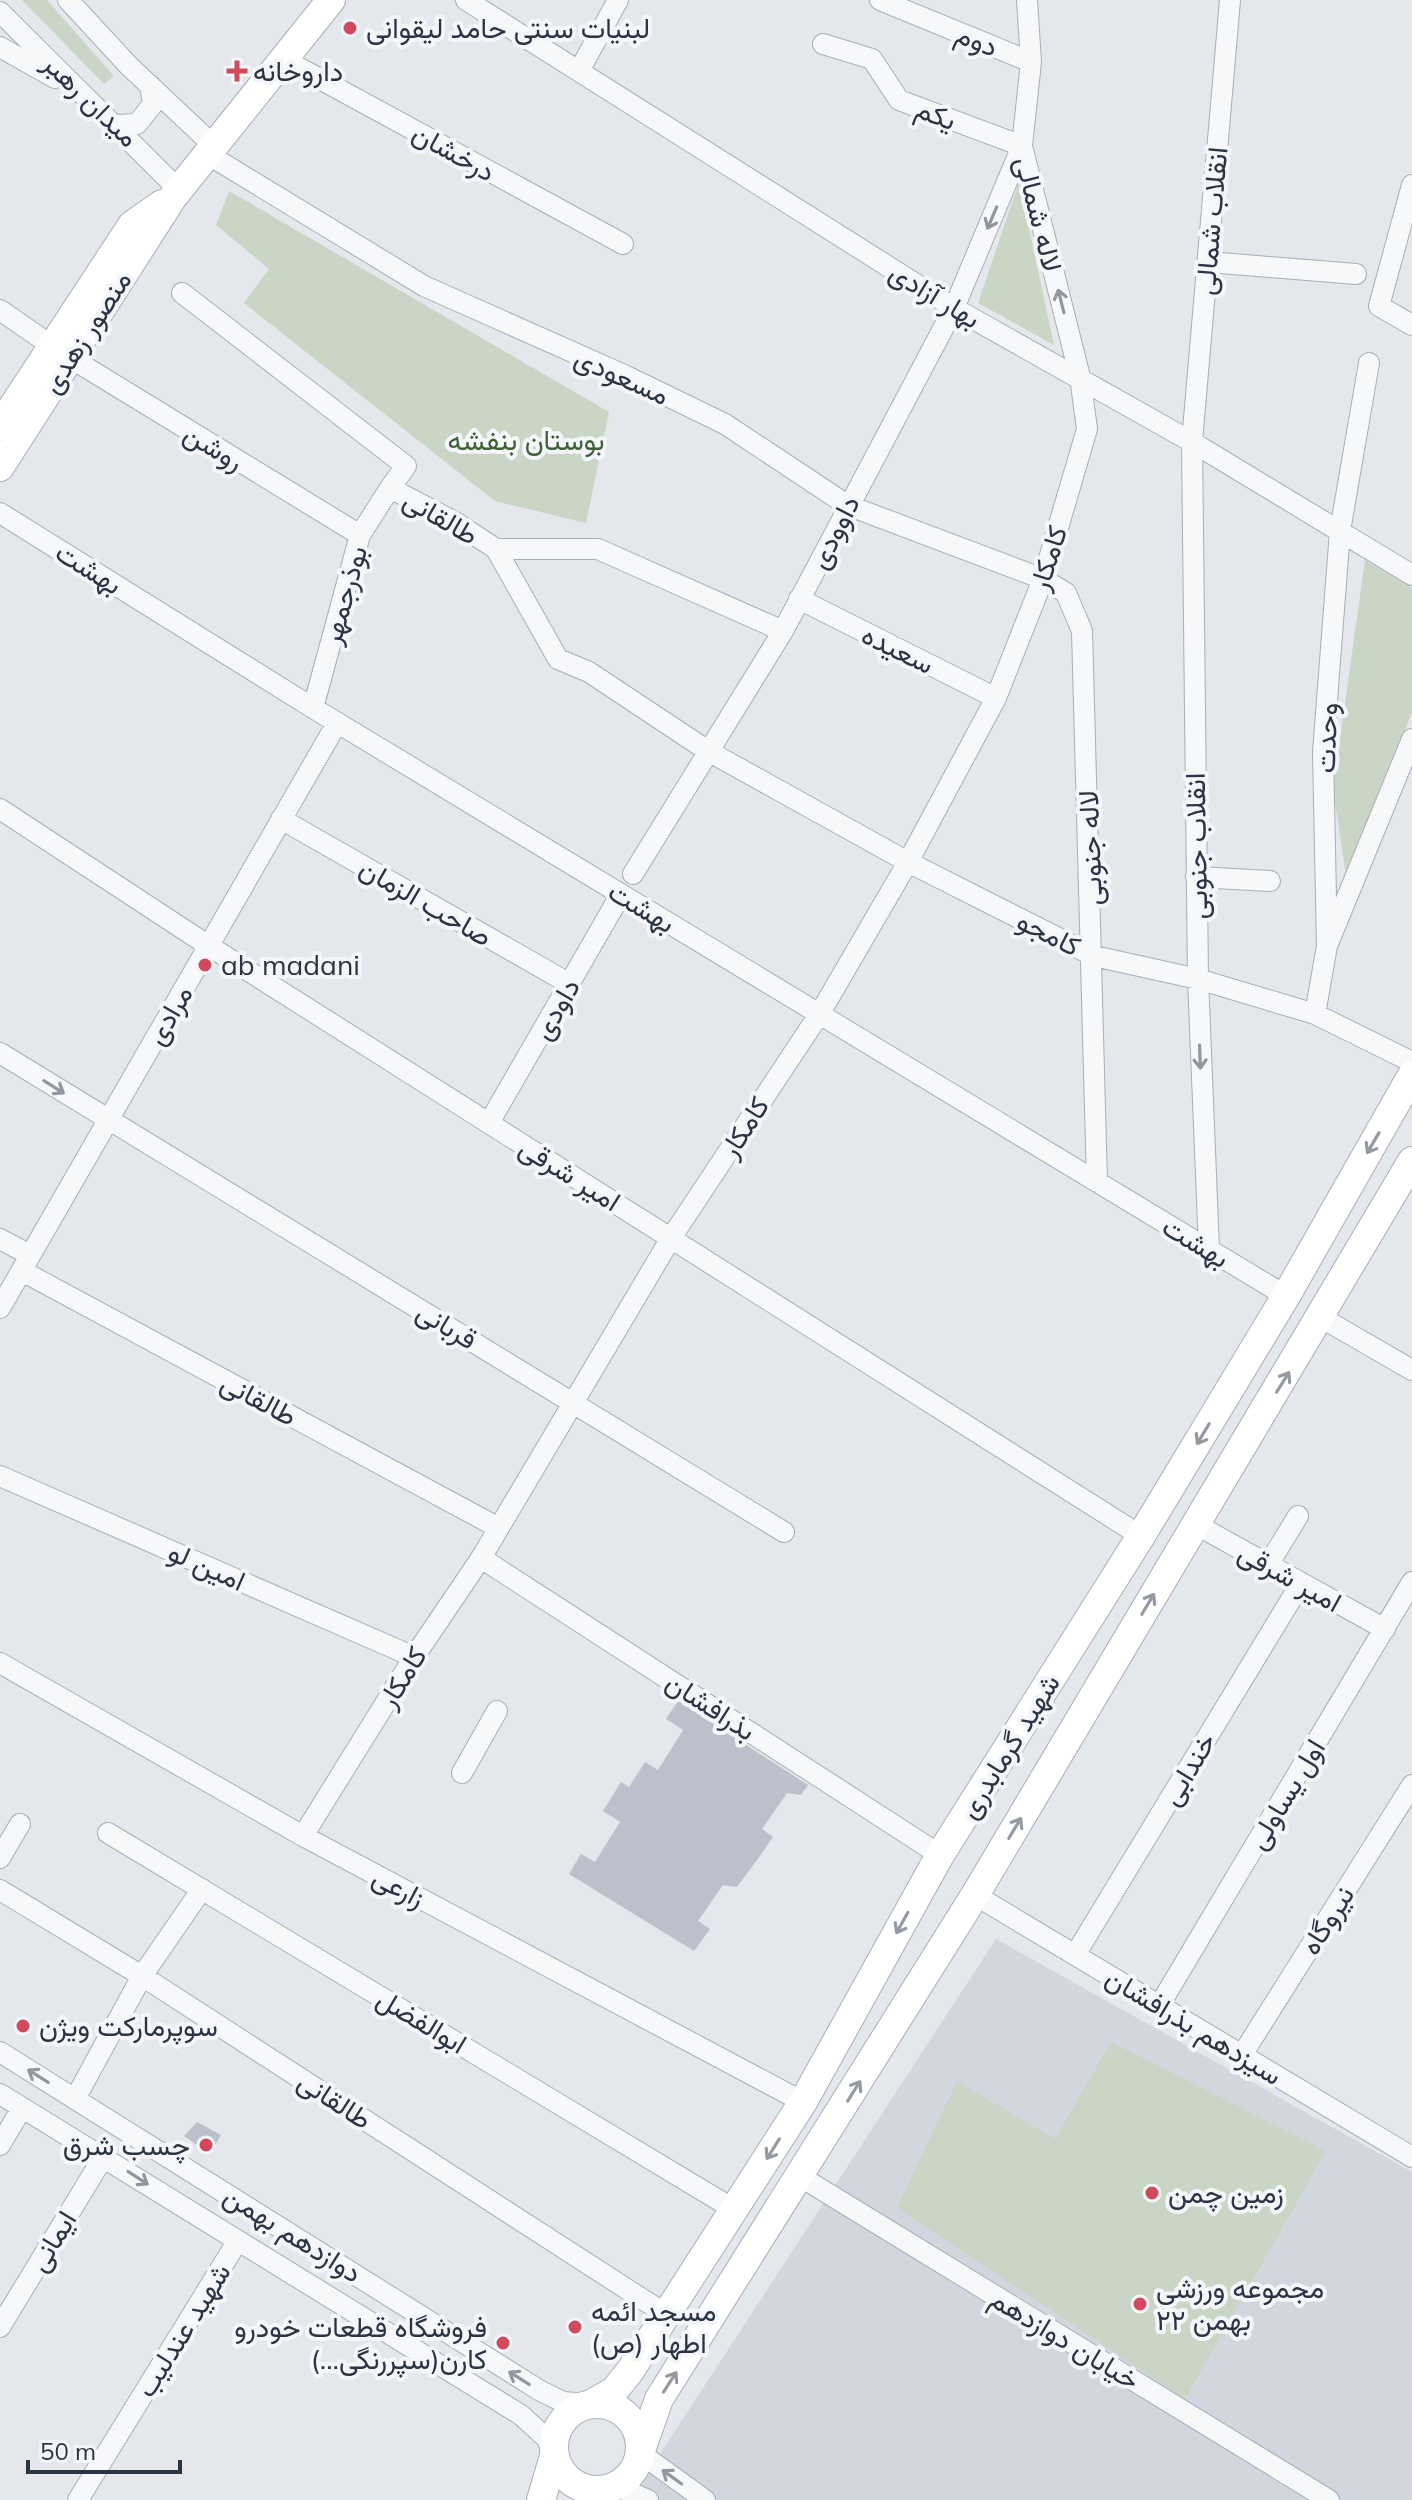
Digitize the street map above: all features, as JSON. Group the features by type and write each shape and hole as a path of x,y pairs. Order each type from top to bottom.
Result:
{"main road":[{"name":"منصور زهدی","path":"0,426 61,351 176,194 331,0"},
{"name":"منصور زهدی","path":"0,467 61,351"},
{"name":"شهید گرمابدری","path":"591,2404 614,2391 667,2315 803,2102 940,1855 1141,1536 1286,1296 1412,1075"},
{"name":"شهید گرمابدری","path":"640,2453 659,2399 975,1895 1195,1524 1322,1318 1412,1161"},
{"path":"1286,1296 1322,1318"},
{"path":"541,2500 559,2426 567,2415 591,2404 617,2408 636,2427 640,2453 636,2467 603,2493 575,2484 564,2476 554,2456"}],"street":[{"name":"میدان رهبر","path":"68,0 212,151"},
{"name":"بهار آزادی","path":"466,0 954,308 1192,442 1412,575"},
{"path":"579,71 618,0"},
{"name":"دوم","path":"880,0 1031,62"},
{"name":"لاله شمالی","path":"1027,0 1031,62 1022,146 1080,377"},
{"name":"انقلاب شمالی","path":"1192,442 1230,0"},
{"name":"میدان رهبر","path":"0,12 110,119 176,194"},
{"name":"یکم","path":"823,44 872,59 899,100 1022,146"},
{"path":"0,47 30,61 110,119 137,124 153,104 150,85"},
{"name":"درخشان","path":"285,60 623,244"},
{"path":"954,308 1022,146"},
{"name":"مسعودی","path":"212,151 424,286 624,375 725,424 847,505 1043,579"},
{"path":"1412,185 1386,271 1379,306 1412,325"},
{"path":"1208,262 1356,274"},
{"name":"طالقانی","path":"182,293 406,466 390,488 455,522 496,549 598,549 783,631"},
{"name":"داوودی","path":"633,874 783,631 954,308"},
{"name":"روشن","path":"0,310 61,351 360,535"},
{"name":"وحدت","path":"1315,1014 1327,946 1323,752 1340,531 1369,363"},
{"name":"کامکار","path":"303,1836 414,1657 481,1558 671,1238 820,1013 908,862 996,698 1043,579 1087,429 1080,377"},
{"name":"انقلاب جنوبی","path":"1192,442 1198,979 1209,1249"},
{"name":"بوذرجمهر","path":"313,708 360,535 390,488"},
{"name":"بهشت","path":"0,513 337,723 1286,1296"},
{"path":"496,549 558,659 589,672 708,751"},
{"name":"لاله جنوبی","path":"1043,579 1066,593 1082,631 1094,956 1097,1182"},
{"name":"سعیده","path":"799,599 996,698"},
{"name":"مرادی","path":"0,1308 337,723"},
{"name":"وحدت","path":"1327,946 1412,739"},
{"name":"کامجو","path":"708,751 908,862 1094,956 1198,979 1315,1014 1412,1062"},
{"name":"امیر شرقی","path":"0,809 209,946 1141,1536"},
{"name":"صاحب الزمان","path":"281,819 570,984"},
{"path":"1196,877 1270,881"},
{"name":"داودی","path":"489,1123 621,894"},
{"name":"قربانی","path":"0,1053 573,1400 784,1532"},
{"name":"طالقانی","path":"0,1239 26,1263 497,1527"},
{"path":"1322,1318 1412,1370"},
{"name":"امین لو","path":"0,1476 414,1657"},
{"path":"1268,1565 1298,1516"},
{"name":"امیر شرقی","path":"1195,1524 1385,1629"},
{"name":"بذرافشان","path":"481,1558 940,1855"},
{"name":"اول یساولی","path":"1159,2006 1412,1582"},
{"name":"خندابی","path":"1075,1955 1301,1583"},
{"name":"زارعی","path":"0,1663 303,1836 803,2102"},
{"path":"462,1773 497,1711"},
{"name":"نیروگاه","path":"1242,2055 1412,1785"},
{"path":"0,1858 20,1824"},
{"name":"ابوالفضل","path":"108,1833 735,2210"},
{"path":"75,2099 142,1976 202,1889"},
{"name":"طالقانی","path":"0,1890 142,1976 667,2315"},
{"name":"سیزدهم بذرافشان","path":"975,1895 1412,2157"},
{"name":"دوازدهم بهمن","path":"0,2052 539,2390 563,2402 591,2404"},
{"name":"دوازدهم بهمن","path":"0,2094 521,2415 547,2439 554,2456"},
{"path":"0,2145 22,2108"},
{"name":"ایمانی","path":"0,2327 104,2156"},
{"name":"خیابان دوازدهم","path":"801,2177 1329,2500"},
{"name":"شهید عندلیب","path":"78,2500 237,2242"},
{"path":"640,2453 705,2500"},
{"path":"603,2493 648,2500"}],"shaded area":[{"path":"996,1939 1412,2172 1412,2500 630,2500"}],"green space":[{"path":"22,0 47,0 114,76 104,84"},
{"path":"1019,182 1054,345 978,303"},
{"name":"بوستان بنفشه","path":"229,191 609,412 586,523 495,501 244,303 269,269 216,225"},
{"path":"1365,560 1412,588 1412,712 1347,882 1333,789"},
{"name":"مجموعه ورزشی ۲۲ بهمن","path":"1111,2042 1326,2151 1185,2399 897,2208 957,2081 1055,2139"}],"building":[{"path":"678,1701 808,1785 801,1795 787,1793 762,1829 773,1837 737,1887 723,1885 698,1921 710,1929 694,1951 569,1874 581,1854 595,1862 620,1822 603,1811 621,1782 629,1787 645,1762 658,1770 683,1730 666,1719"},
{"name":"چسب شرق","path":"197,2122 221,2135 210,2154 184,2136"}],"place":[{"name":"لبنیات سنتی حامد لیقوانی","path":"350,28"},
{"name":"داروخانه","path":"237,71"},
{"name":"ab madani","path":"205,965"},
{"name":"سوپرمارکت ویژن","path":"23,2026"},
{"name":"چسب شرق","path":"206,2145"},
{"name":"زمین چمن","path":"1152,2193"},
{"name":"مجموعه ورزشی ۲۲ بهمن","path":"1140,2304"},
{"name":"مسجد ائمه اطهار (ص)","path":"575,2327"},
{"name":"فروشگاه قطعات خودرو کارن(سپررنگی...)","path":"503,2343"}]}
